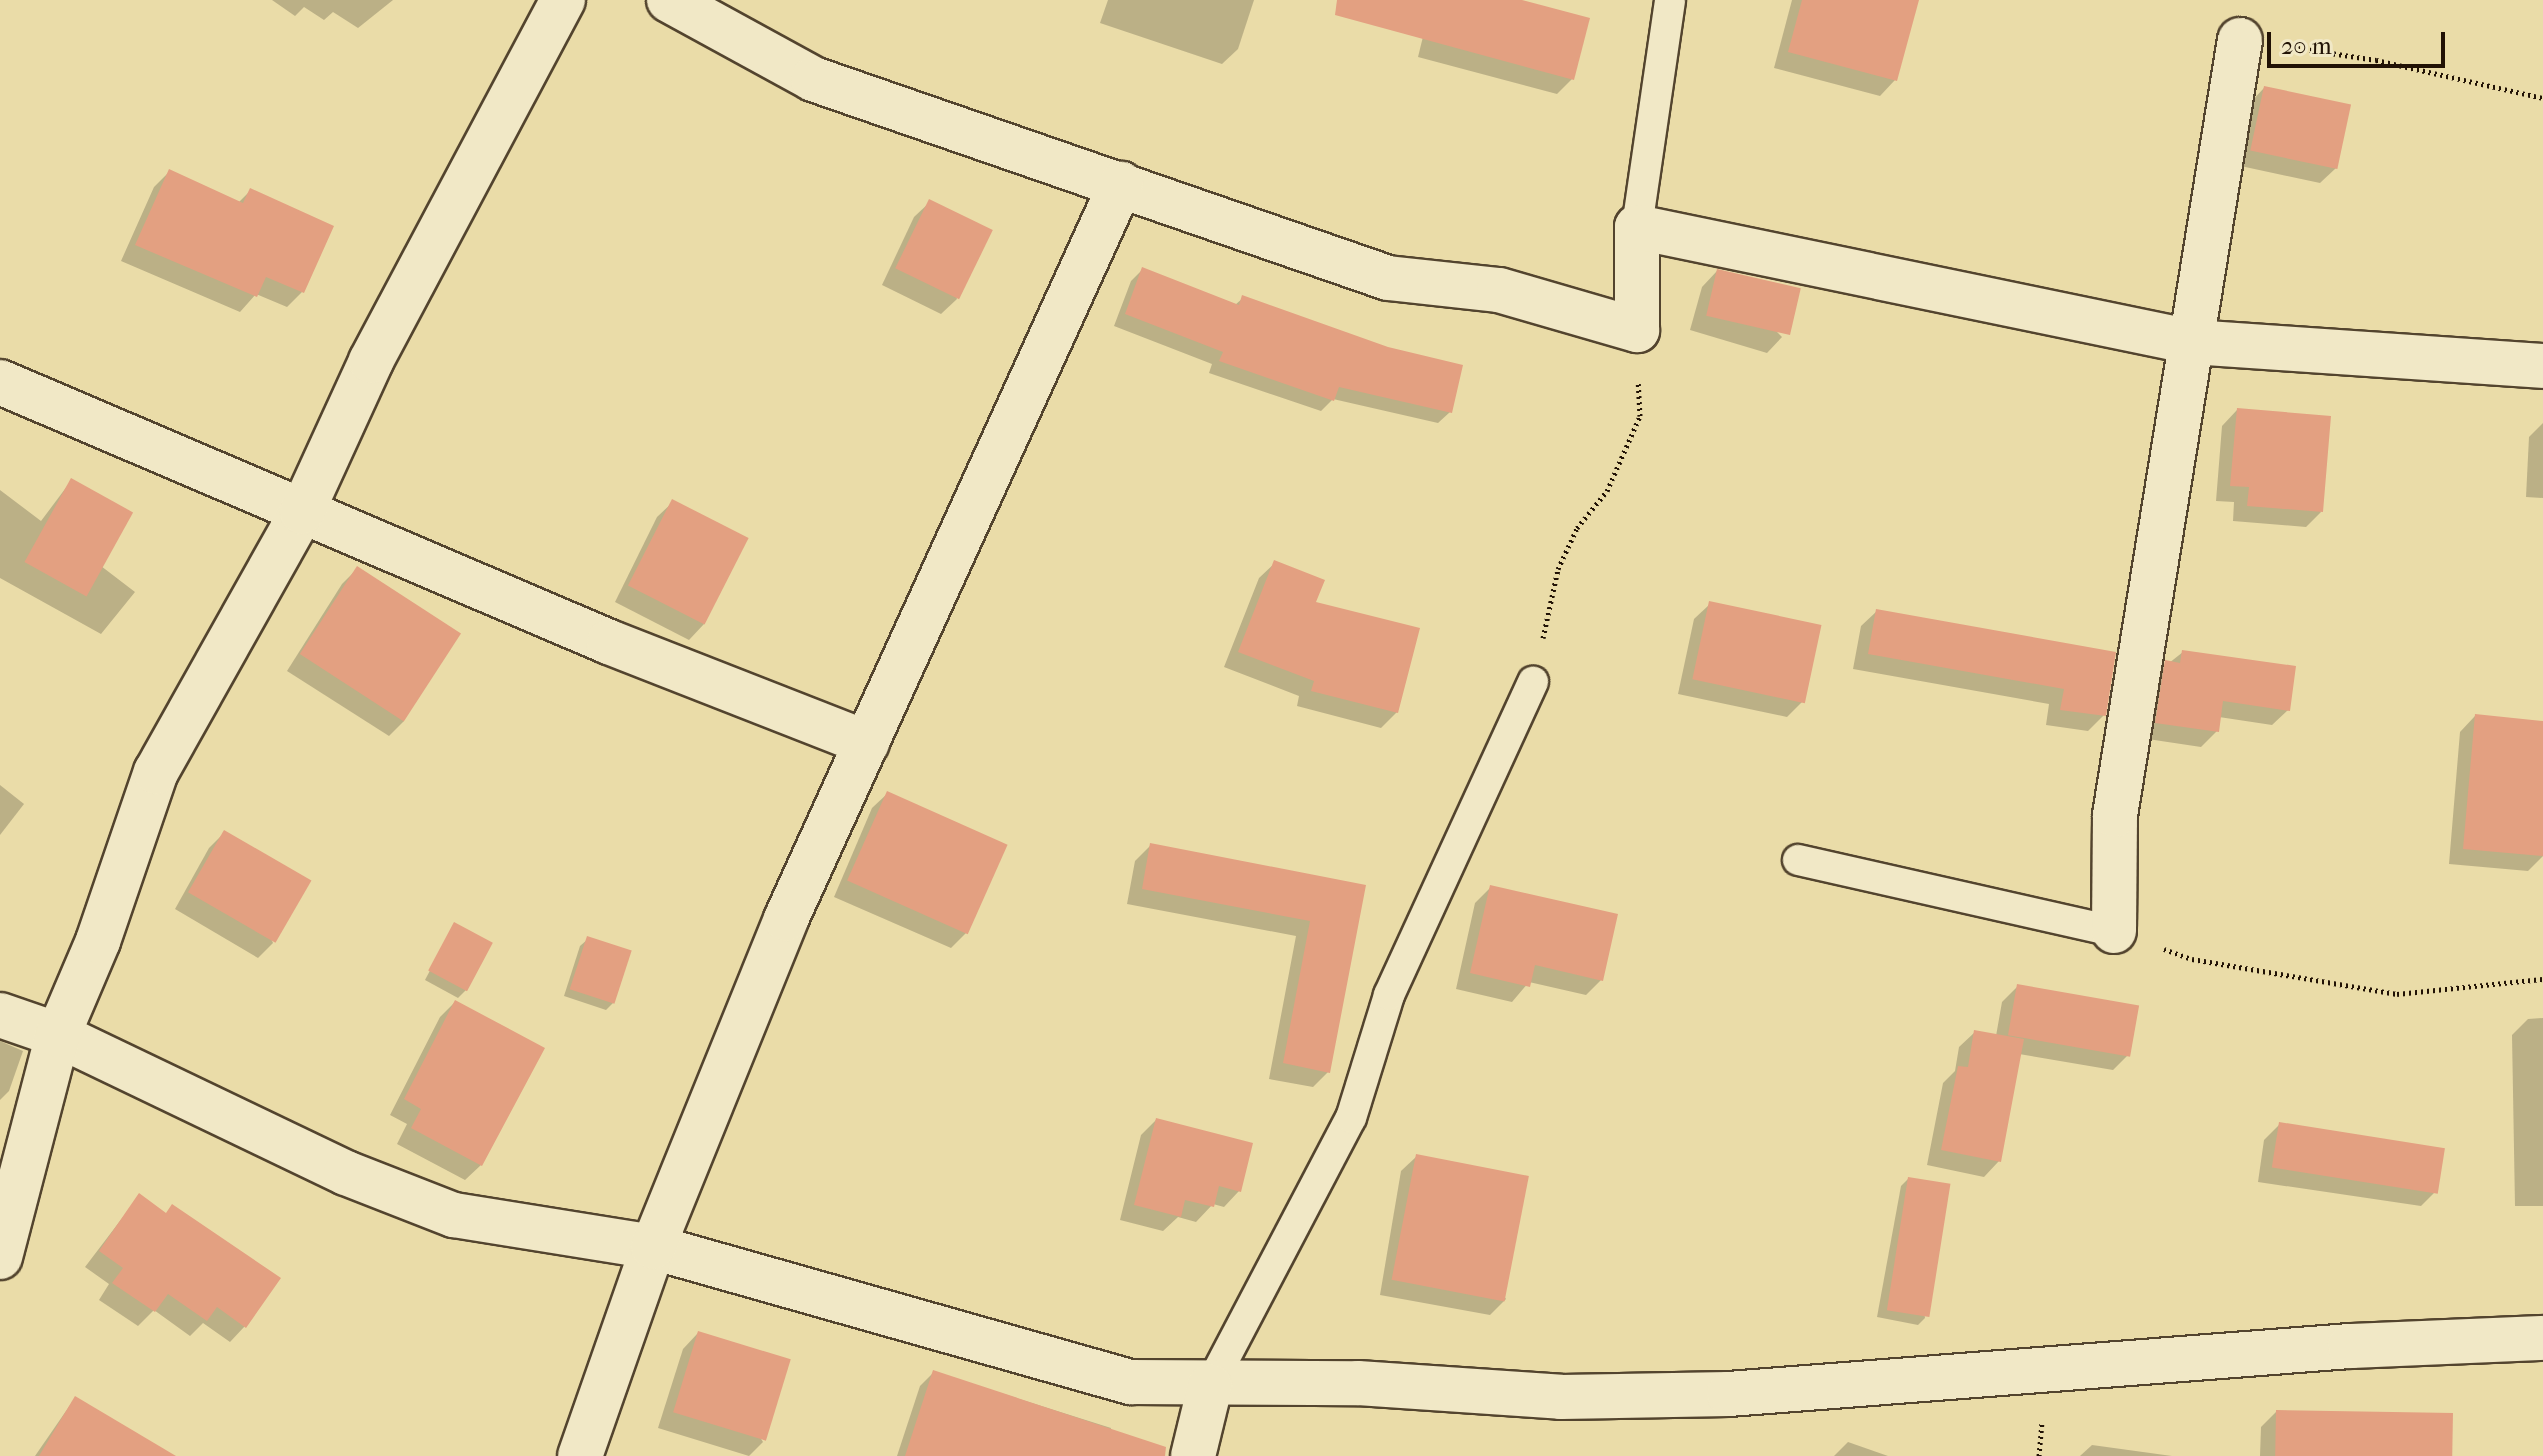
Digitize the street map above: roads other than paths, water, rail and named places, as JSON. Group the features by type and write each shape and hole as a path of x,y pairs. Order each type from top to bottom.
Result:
{"street":[{"path":"0,1257 58,1035 98,941 156,772 302,512 371,361 563,0"},
{"path":"669,0 813,79 1388,278 1499,290 1637,330 1637,227 2192,342 2543,366"},
{"path":"2114,931 2115,815 2240,40"},
{"path":"580,1456 653,1247 786,919 1121,184"},
{"path":"0,382 302,512 867,743"},
{"path":"0,1015 58,1035 346,1173 454,1215 653,1247 1131,1382 1210,1386 1358,1383 1561,1397 1729,1394 2350,1346 2543,1338"},
{"path":"1193,1456 1210,1386"}],"lane":[{"path":"1637,227 1670,0"},
{"path":"1210,1386 1351,1118 1389,995 1533,682"},
{"path":"1798,860 2114,931"}]}
